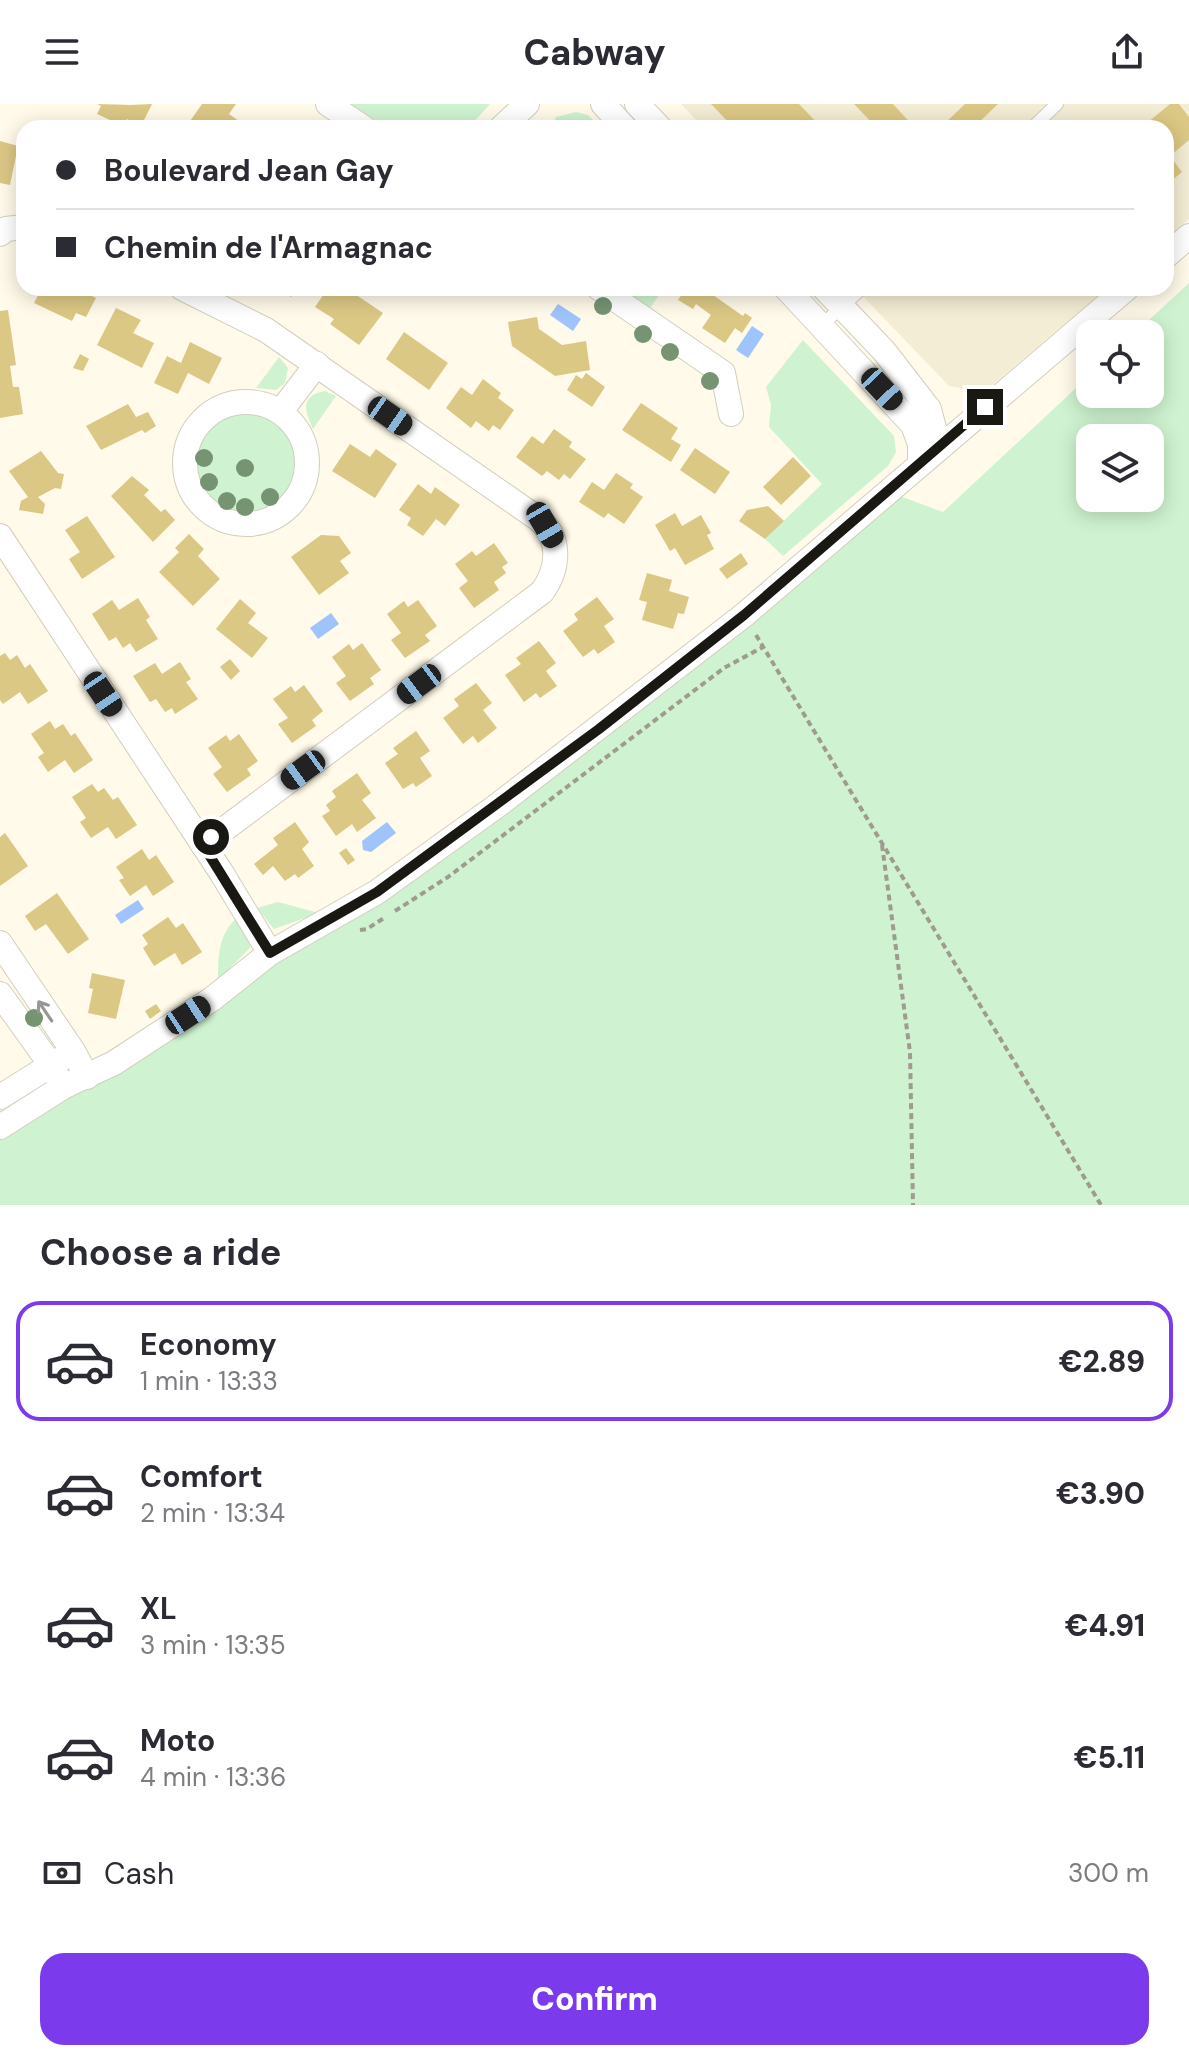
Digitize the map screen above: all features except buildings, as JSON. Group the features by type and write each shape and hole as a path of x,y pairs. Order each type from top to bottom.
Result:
{"street":[{"path":"328,104 352,120"},
{"path":"510,120 527,104"},
{"path":"603,104 618,120"},
{"path":"637,104 652,120"},
{"path":"198,296 266,330 545,525 554,539 556,558 553,577 542,592 203,845"},
{"path":"611,296 723,373 731,414"},
{"path":"794,296 913,425 920,444 920,463"},
{"path":"832,296 884,351 929,409 935,432 920,463"},
{"path":"0,1127 63,1087 114,1063 212,999 270,953 377,892 438,849 612,719 744,615 1118,296"},
{"path":"281,411 317,364"},
{"path":"240,401 261,403 281,411 297,426 306,445 309,467 303,488 291,506 274,518 253,524 232,523 212,514 196,499 187,480 184,459 190,438 202,420 219,407 240,401"},
{"path":"1,540 203,845 270,953"},
{"path":"0,943 73,1051 87,1077"},
{"path":"0,994 51,1065 63,1087"},
{"path":"0,1097 73,1051"}],"lane":[{"path":"822,325 854,296"}],"path":[{"path":"744,615 1101,1205"},
{"path":"354,930 367,929 448,877 724,668 763,647"},
{"path":"882,842 910,1052 913,1205"}],"shaded area":[{"path":"681,104 1189,104 1189,219 1174,232 1174,120 696,120"},
{"path":"863,296 1098,296 984,392 949,386"}],"green space":[{"path":"351,104 490,104 475,120 375,120"},
{"path":"576,112 593,120 555,120 556,117"},
{"path":"1189,283 1189,1205 0,1205 0,1134 334,917 889,492 943,512 1076,388 1076,408 1164,408 1164,320 1149,320"},
{"path":"632,296 658,296 650,308"},
{"path":"803,340 894,436 896,452 888,466 783,556 765,539 822,484 769,427 771,405 766,387"},
{"path":"279,357 288,368 285,383 276,390 256,388"},
{"path":"325,391 336,396 313,429 306,405 311,397"},
{"path":"246,410 266,414 283,425 294,442 298,462 294,482 283,499 266,510 246,514 226,510 209,499 198,482 194,462 198,442 209,425 226,414"},
{"path":"278,902 319,913 274,929 257,908"},
{"path":"238,917 251,938 250,948 218,980 223,938"}],"water":[{"path":"558,304 581,319 573,331 550,315"},
{"path":"752,326 764,334 748,358 736,350"},
{"path":"331,613 339,624 318,639 310,628"},
{"path":"387,822 396,833 371,852 363,850 362,841"},
{"path":"138,900 144,909 121,924 115,915"}],"route":[{"path":"211,837 203,845 270,953 377,892 599,729 744,615 985,407"}]}
